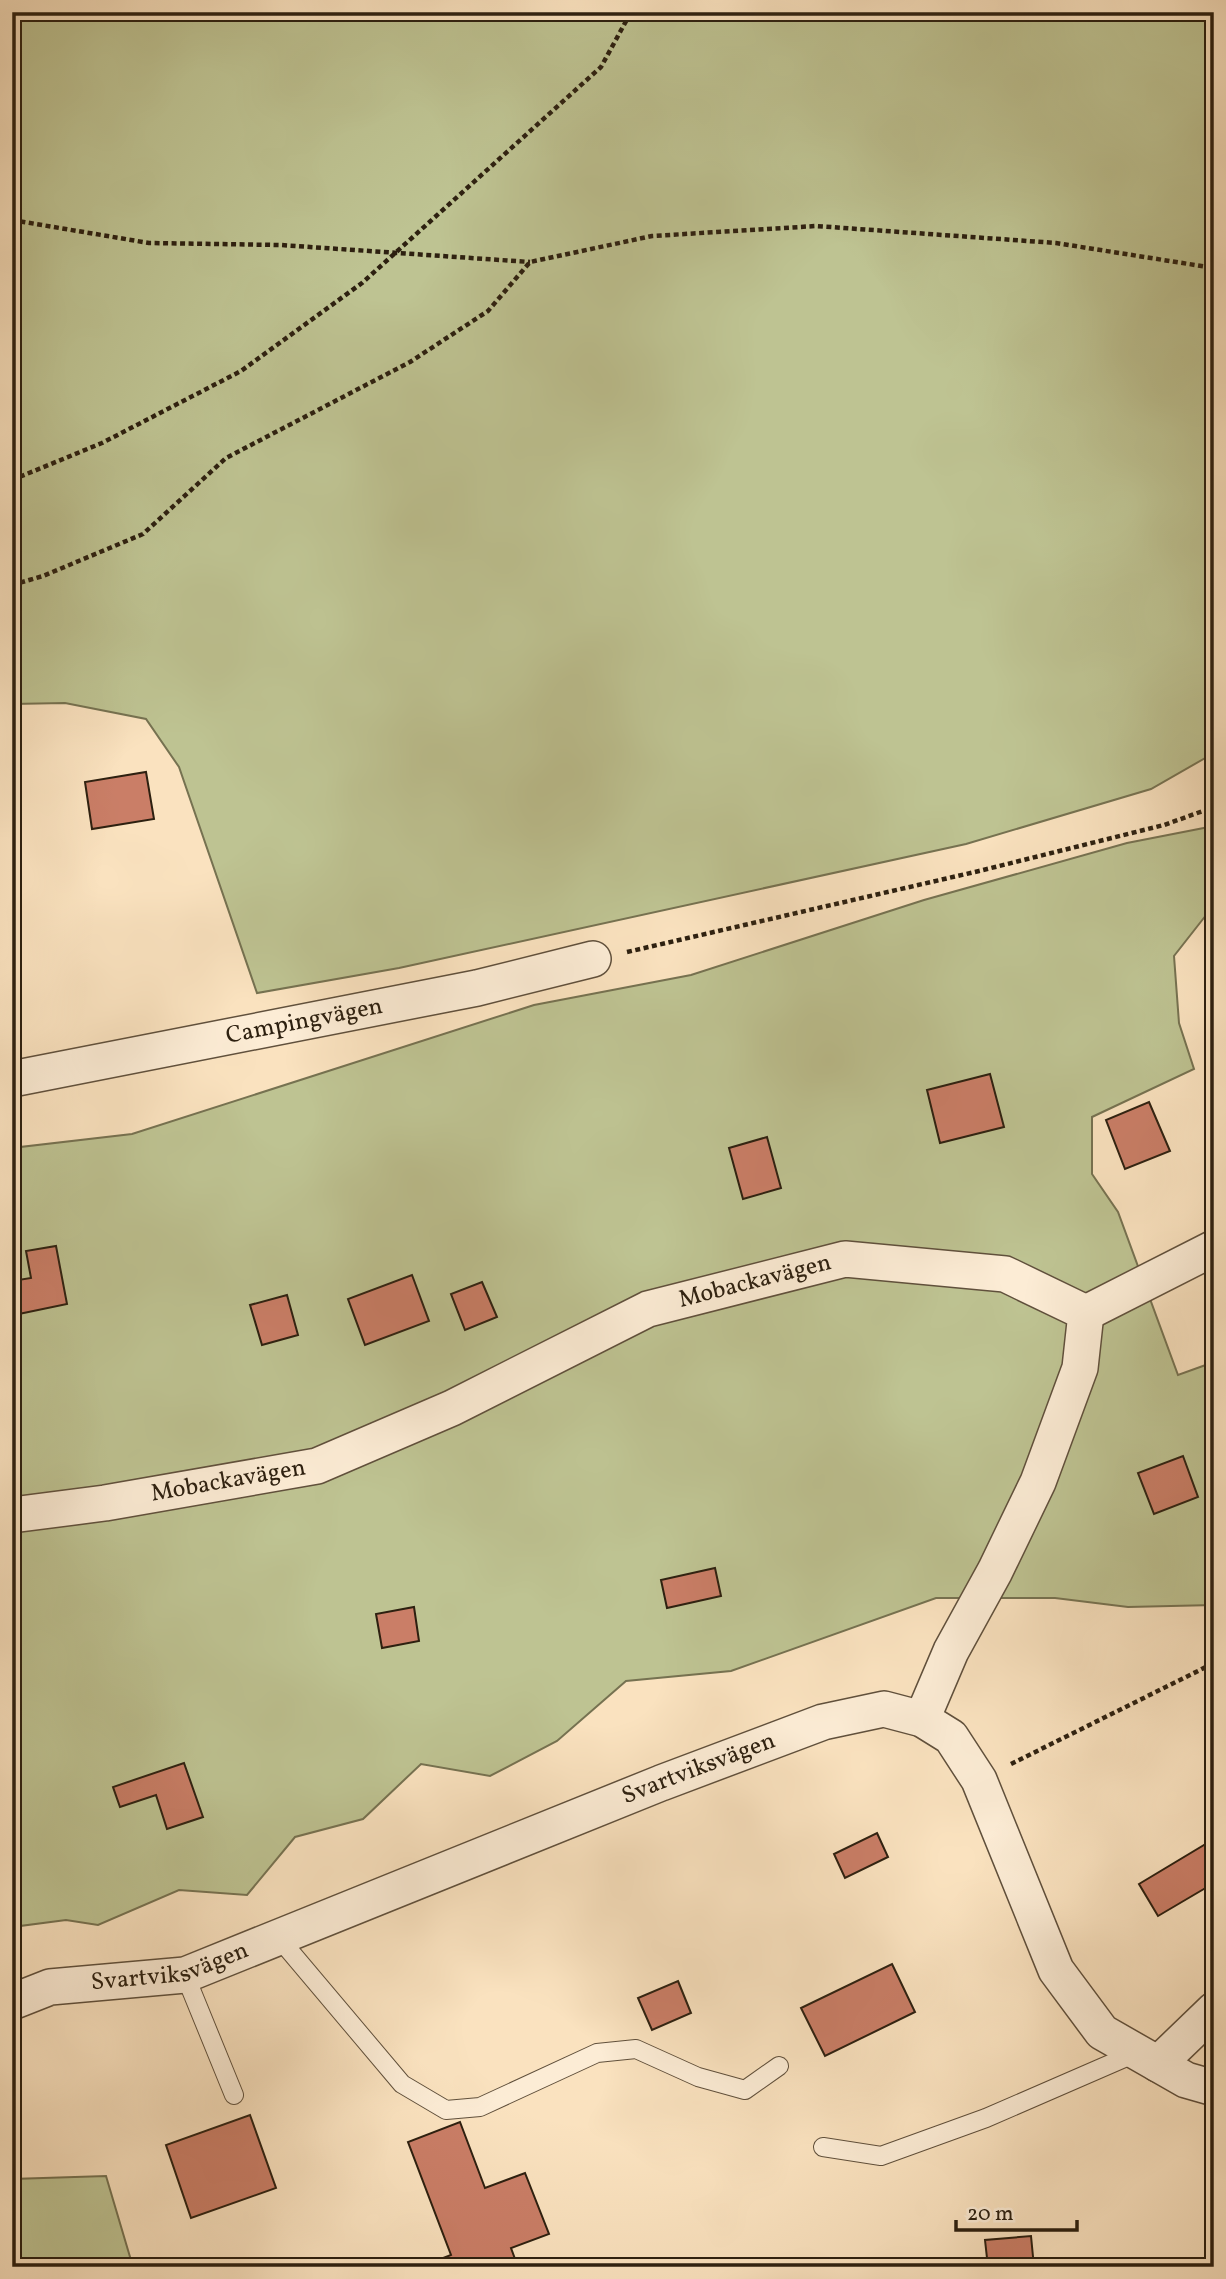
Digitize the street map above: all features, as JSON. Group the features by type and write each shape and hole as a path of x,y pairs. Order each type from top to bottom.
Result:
{"street":[{"name":"Campingvägen","path":"12,1079 477,988 593,960"},
{"path":"922,1719 951,1651 995,1571 1038,1482 1080,1368 1086,1313 1214,1248"},
{"name":"Mobackavägen","path":"12,1515 105,1503 317,1466 453,1408 648,1309 845,1259 1005,1274 1086,1313"},
{"name":"Svartviksvägen","path":"12,2002 50,1987 185,1975 662,1783 823,1722 884,1709 922,1719 951,1737 979,1780 1056,1970 1102,2032 1186,2080 1214,2088"},
{"path":"1148,2058 1214,2010"}],"lane":[{"path":"278,1937 402,2084 446,2109 480,2107 597,2053 636,2049 698,2077 745,2090 779,2067"},
{"path":"185,1975 234,2095"},
{"path":"823,2147 881,2155 1148,2058"}],"path":[{"path":"12,480 102,443 242,371 362,283 601,67 631,12"},
{"path":"12,220 149,243 281,245 530,262 652,236 816,226 1056,243 1214,268"},
{"path":"12,585 43,576 143,534 226,458 410,362 488,311 530,262"},
{"path":"593,960 979,871 1164,825 1214,807"},
{"path":"979,1780 1214,1663"}],"green space":[{"path":"12,12 1214,12 1214,753 1151,789 966,844 399,968 257,993 179,767 146,719 65,703 12,704"},
{"path":"1214,826 1214,905 1174,956 1179,1023 1194,1069 1092,1117 1092,1174 1118,1212 1178,1375 1214,1362 1214,1605 1128,1607 1055,1598 936,1598 731,1671 626,1681 557,1741 490,1776 421,1764 363,1819 295,1837 247,1895 179,1890 98,1925 66,1920 12,1927 12,1148 132,1134 534,1005 691,975 924,900 1127,843"},
{"path":"106,2176 133,2267 12,2267 12,2179"}],"building":[{"path":"146,772 154,819 92,829 85,782"},
{"path":"990,1074 1004,1127 940,1143 927,1090"},
{"path":"1149,1102 1170,1151 1125,1169 1106,1120"},
{"path":"767,1137 781,1188 743,1199 729,1148"},
{"path":"56,1246 67,1304 14,1315 12,1281 31,1278 26,1251"},
{"path":"412,1275 429,1321 365,1345 348,1299"},
{"path":"482,1282 497,1317 465,1330 451,1294"},
{"path":"287,1295 298,1335 262,1345 250,1305"},
{"path":"1183,1456 1198,1497 1154,1514 1138,1473"},
{"path":"715,1568 721,1596 667,1608 661,1580"},
{"path":"414,1607 419,1641 382,1648 376,1614"},
{"path":"184,1763 203,1817 167,1829 156,1795 120,1807 113,1787"},
{"path":"877,1833 888,1857 845,1878 834,1854"},
{"path":"1214,1839 1214,1883 1158,1916 1139,1884"},
{"path":"892,1964 915,2012 825,2056 801,2008"},
{"path":"678,1981 691,2013 652,2030 638,1998"},
{"path":"250,2115 276,2188 191,2218 166,2145"},
{"path":"460,2122 485,2188 525,2173 549,2234 511,2248 518,2267 420,2267 451,2255 408,2142"},
{"path":"1031,2236 1034,2267 988,2267 985,2240"}]}
